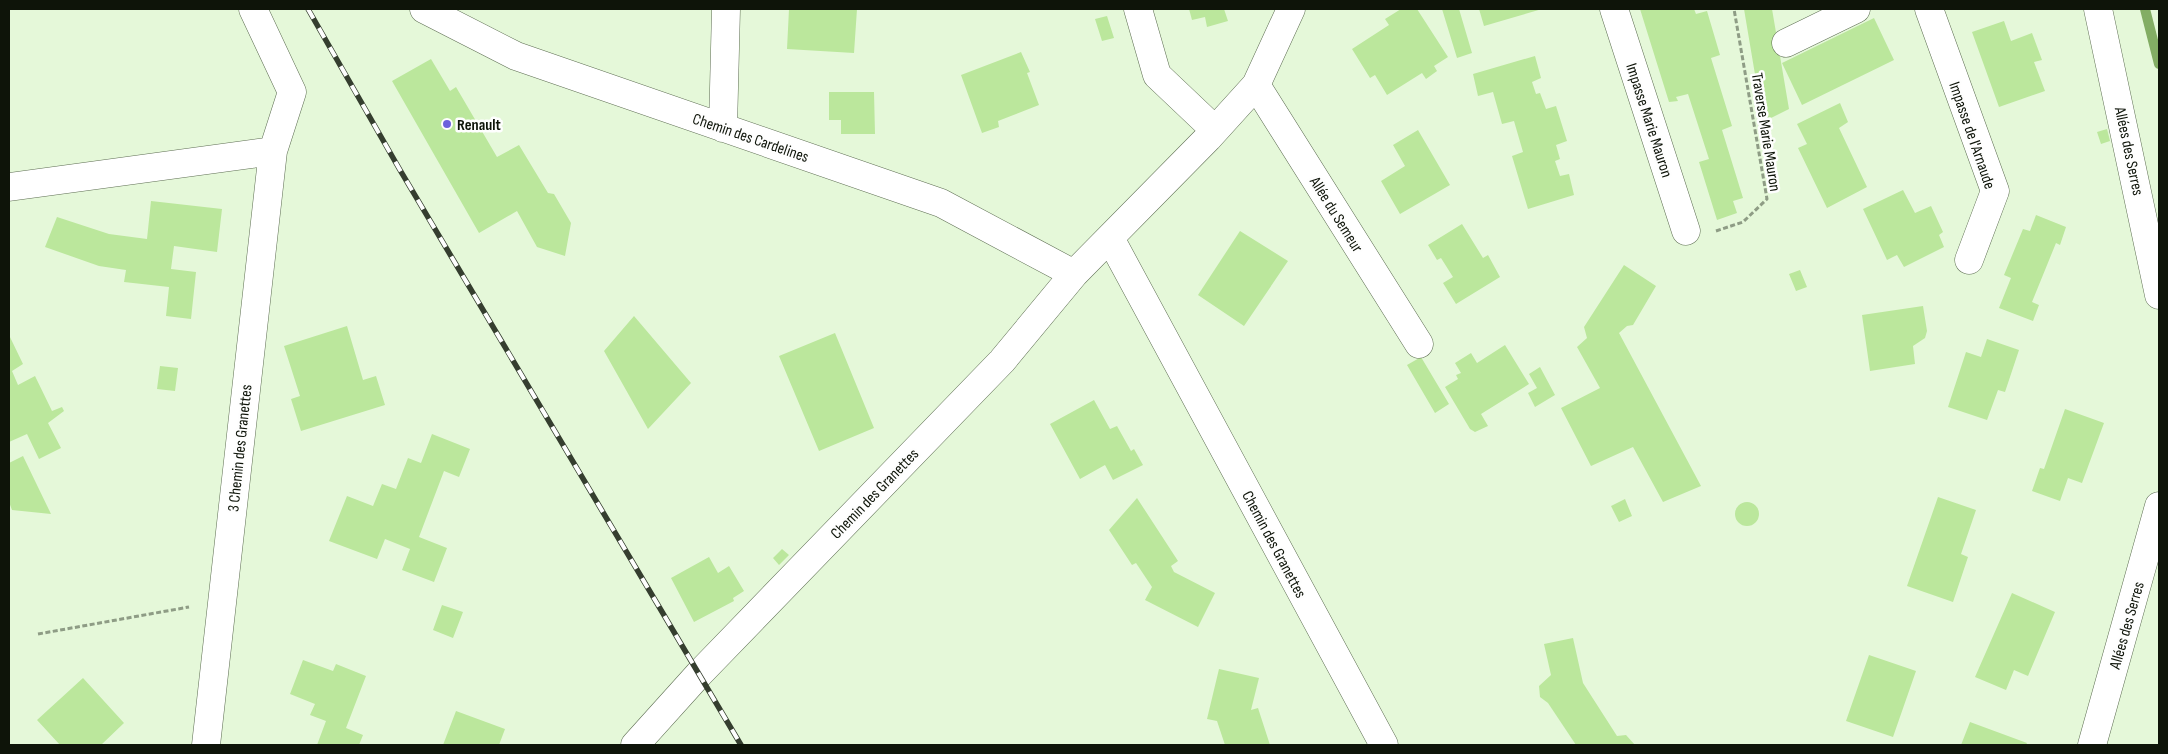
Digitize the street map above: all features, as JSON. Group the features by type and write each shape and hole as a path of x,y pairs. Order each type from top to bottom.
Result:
{"street":[{"name":"3 Chemin des Granettes","path":"206,745 272,151 292,92 253,9"},
{"name":"Chemin des Cardelines","path":"424,9 516,56 941,203 1074,274"},
{"path":"724,128 726,9"},
{"path":"1138,9 1157,75 1212,134"},
{"name":"Chemin des Granettes","path":"636,745 700,674 1002,360 1074,274 1212,134 1256,85 1291,9"},
{"name":"Impasse Marie Mauron","path":"1614,9 1686,231"},
{"path":"1786,43 1856,9"},
{"name":"Impasse de l'Arnaude","path":"1929,9 1995,191 1969,260"},
{"name":"Allées des Serres","path":"2098,9 2156,254 2159,295"},
{"name":"Allée du Semeur","path":"1256,85 1419,344"},
{"path":"9,188 272,151"},
{"name":"Chemin des Granettes","path":"1110,238 1384,745"},
{"name":"Allées des Serres","path":"2092,745 2159,506"}],"path":[{"name":"Traverse Marie Mauron","path":"1686,231 1710,232 1743,222 1767,199 1734,9"},
{"path":"38,634 221,602"}],"building":[{"path":"789,9 857,9 854,53 787,49"},
{"path":"1189,9 1224,9 1228,21 1207,27 1205,17 1192,20"},
{"path":"1401,9 1417,9 1448,57 1434,66 1437,71 1426,79 1422,73 1387,95 1375,75 1370,78 1352,49 1389,25 1385,19"},
{"path":"1442,9 1459,9 1472,53 1457,58"},
{"path":"1479,9 1542,9 1484,26"},
{"path":"1640,9 1694,9 1696,14 1707,11 1720,55 1711,58 1732,126 1722,130 1743,198 1733,201 1737,213 1717,220 1699,162 1709,159 1688,94 1676,97 1678,101 1669,102"},
{"path":"1744,9 1772,9 1789,109 1763,122"},
{"path":"1107,16 1114,38 1102,41 1095,19"},
{"path":"1874,18 1894,60 1802,105 1782,63"},
{"path":"2004,21 2011,41 2032,33 2042,60 2034,62 2045,91 1999,107 1972,32"},
{"path":"1021,52 1030,72 1027,73 1039,105 998,121 999,127 982,133 961,75"},
{"path":"1535,56 1541,78 1532,82 1536,94 1540,93 1546,109 1556,106 1567,141 1556,145 1560,159 1555,161 1560,176 1569,174 1574,195 1528,209 1512,156 1523,152 1514,121 1502,124 1493,92 1478,96 1473,74"},
{"name":"Renault","path":"431,59 450,91 456,87 497,157 519,145 548,193 554,194 571,223 565,256 537,247 517,211 479,233 392,81"},
{"path":"829,92 874,92 875,134 841,134 841,120 829,120"},
{"path":"1840,103 1848,122 1839,128 1867,187 1827,208 1798,148 1807,144 1797,124"},
{"path":"2107,129 2110,141 2101,144 2097,132"},
{"path":"1418,130 1450,185 1400,214 1381,181 1405,166 1393,145"},
{"path":"1903,190 1915,213 1931,206 1943,232 1939,235 1944,247 1904,267 1897,255 1887,260 1863,209"},
{"path":"151,201 222,209 217,252 174,246 171,269 196,272 191,319 166,316 169,287 124,282 126,270 99,266 45,247 57,217 109,234 147,239"},
{"path":"2036,215 2066,227 2060,245 2056,243 2032,302 2039,305 2033,321 1999,308 2011,278 2004,275 2023,229 2030,231"},
{"path":"1462,224 1483,258 1488,255 1500,277 1456,304 1443,283 1453,277 1441,258 1437,260 1428,245"},
{"path":"1240,231 1288,261 1244,326 1198,295"},
{"path":"1624,265 1656,286 1633,325 1627,326 1619,333 1701,486 1663,502 1633,447 1591,466 1561,408 1600,388 1577,347 1587,338 1584,327"},
{"path":"1800,270 1807,287 1796,291 1789,274"},
{"path":"1923,306 1927,331 1925,338 1913,346 1915,364 1870,371 1862,315"},
{"path":"634,316 691,383 648,429 604,351"},
{"path":"347,326 363,380 376,376 385,405 301,431 291,399 300,396 284,346"},
{"path":"835,333 874,428 819,451 779,356"},
{"path":"9,335 23,364 12,371 18,385 35,376 52,411 62,407 64,411 48,423 61,448 39,459 27,434 9,442"},
{"path":"1987,339 2019,350 2005,392 1998,390 1987,420 1948,407 1966,352 1981,357"},
{"path":"1505,345 1529,384 1481,414 1488,426 1475,432 1470,429 1445,387 1458,379 1456,375 1461,373 1455,363 1471,353 1477,363"},
{"path":"1421,357 1449,404 1435,413 1407,365"},
{"path":"160,366 178,368 175,391 157,389"},
{"path":"1540,367 1555,395 1535,407 1528,393 1537,388 1529,374"},
{"path":"1094,400 1110,429 1117,426 1131,451 1134,449 1143,465 1113,480 1105,465 1080,479 1050,424"},
{"path":"2065,409 2104,423 2082,483 2068,478 2060,501 2032,491 2040,468 2044,469"},
{"path":"432,434 470,449 459,477 444,471 419,537 447,548 434,582 402,570 410,549 385,539 377,559 329,541 347,496 373,506 382,484 396,489 408,458 421,463"},
{"path":"23,456 51,514 12,510 9,502 9,463"},
{"path":"1938,497 1976,510 1961,554 1968,557 1953,602 1907,586"},
{"path":"1137,498 1178,561 1171,566 1174,572 1215,593 1198,627 1145,600 1152,587 1136,563 1132,565 1109,530"},
{"path":"1625,499 1632,516 1619,522 1611,506"},
{"path":"1747,502 1752,503 1758,509 1758,519 1752,525 1747,526 1742,525 1736,519 1735,514 1736,509 1742,503"},
{"path":"782,549 789,555 779,565 773,558"},
{"path":"709,557 718,573 729,566 744,591 733,598 734,601 694,622 671,578"},
{"path":"2012,593 2055,612 2028,676 2014,670 2006,690 1975,677"},
{"path":"442,605 463,612 453,638 433,630"},
{"path":"1573,638 1583,683 1617,736 1626,735 1635,745 1576,745 1548,703 1540,697 1539,686 1551,675 1544,644"},
{"path":"1869,655 1916,671 1893,737 1846,721"},
{"path":"303,660 333,671 336,664 366,676 346,728 363,735 359,745 317,745 326,721 310,715 315,704 290,694"},
{"path":"1219,669 1259,678 1251,710 1258,708 1270,745 1225,745 1217,721 1207,719"},
{"path":"83,678 124,723 101,745 60,745 37,720"},
{"path":"456,711 505,729 499,745 443,745"},
{"path":"1970,722 2027,743 2026,745 1961,745"}],"waterway":[{"path":"2145,9 2159,64"}],"railway":[{"path":"308,9 400,170 741,745"}],"place":[{"name":"Renault","path":"447,124"}]}
